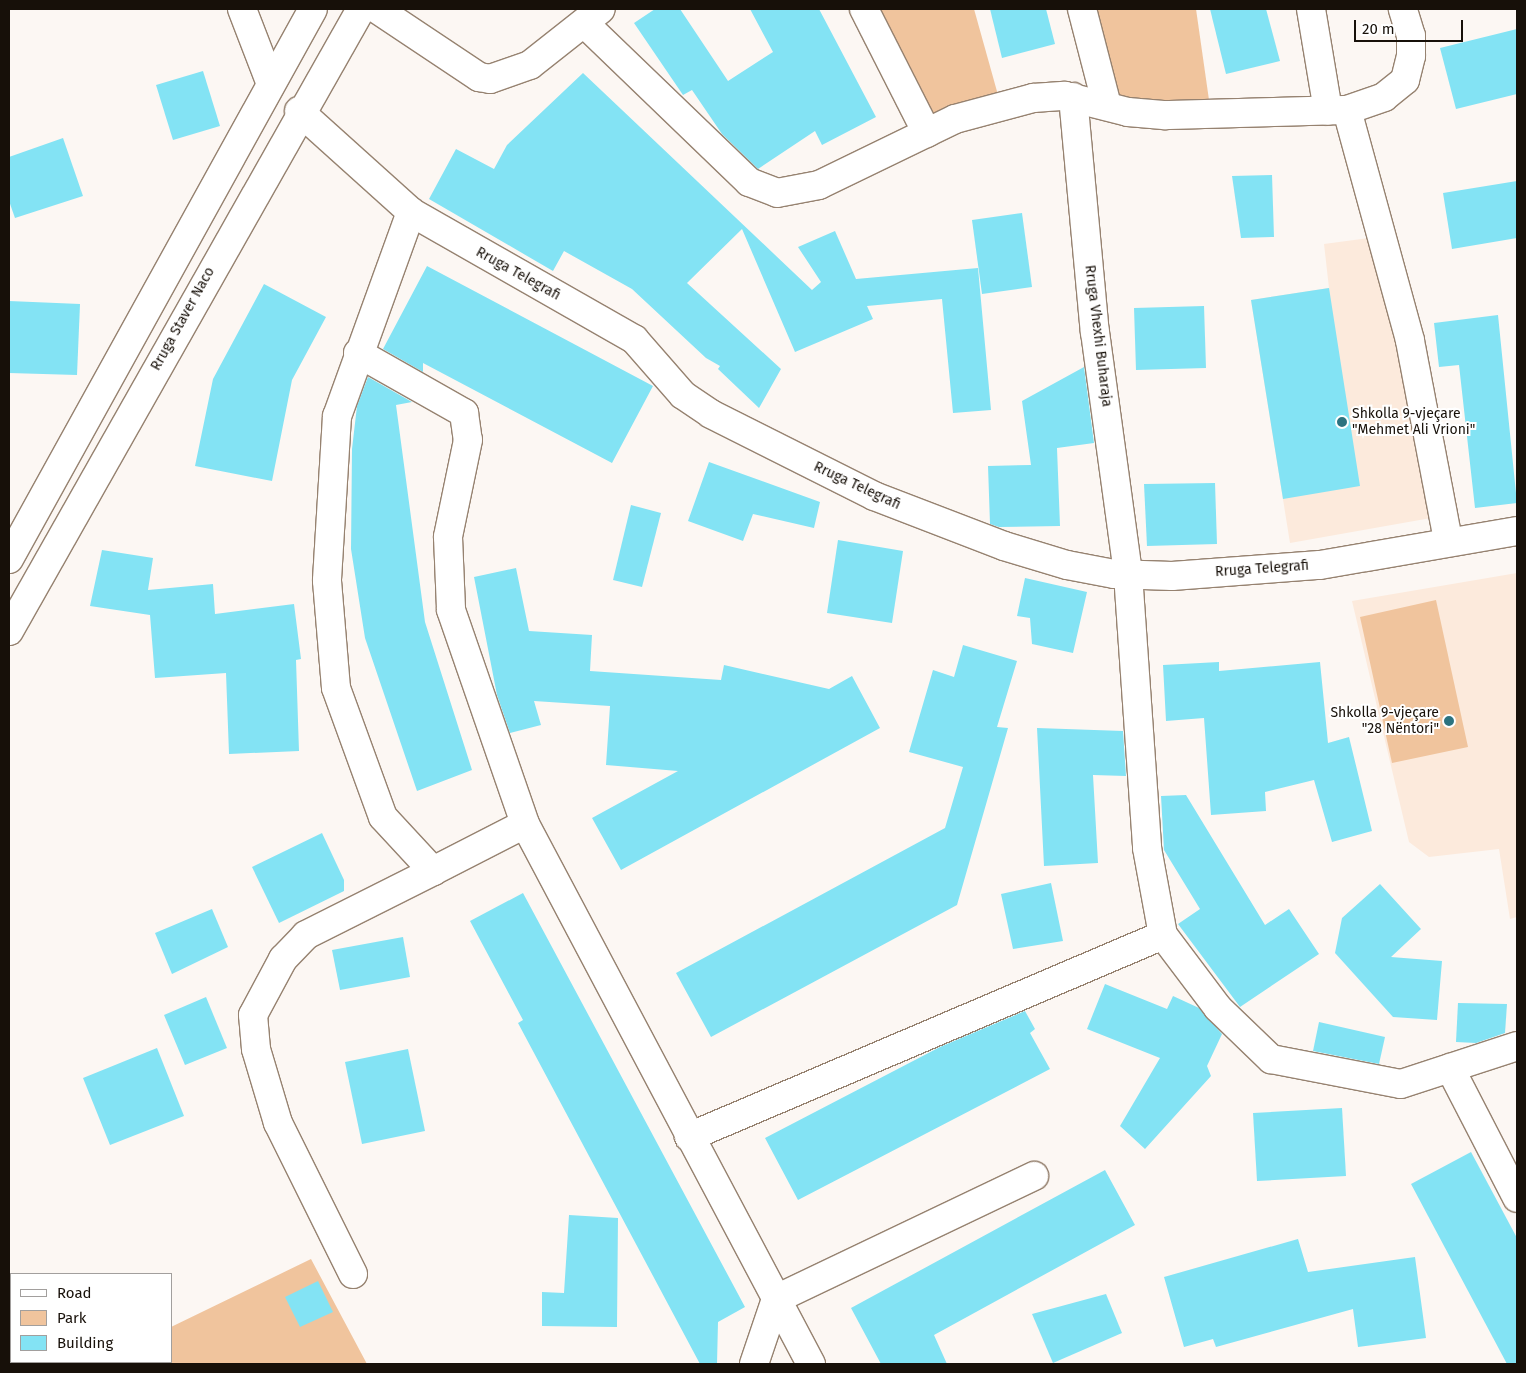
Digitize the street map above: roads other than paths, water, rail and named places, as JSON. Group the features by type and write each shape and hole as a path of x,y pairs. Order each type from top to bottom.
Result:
{"street":[{"path":"242,9 271,84"},
{"path":"9,559 313,9"},
{"name":"Rruga Staver Naco","path":"9,631 299,111 361,9"},
{"path":"377,9 479,77 490,79 530,65 593,16 749,182 762,190 792,192 819,185 955,119 1033,98 1073,97 1107,106 1166,115 1337,111 1384,97 1405,80 1412,56 1403,9"},
{"path":"864,9 927,133"},
{"path":"1082,9 1107,106"},
{"path":"1311,9 1337,111 1410,342 1448,541"},
{"name":"Rruga Vhexhi Buharaja","path":"1073,97 1095,332 1128,574 1147,848 1163,935"},
{"name":"Rruga Telegrafi","path":"299,111 411,212 634,339 683,394 711,414 874,496 945,525 1067,565 1128,574 1172,576 1320,565 1517,530"},
{"path":"411,212 358,353 337,416 330,487 327,581 336,688 383,817 433,871"},
{"path":"358,353 464,413 468,440 448,538 451,610 525,824 689,1137 811,1364"},
{"path":"353,1274 278,1123 256,1049 253,1015 283,959 306,935 525,824"},
{"path":"689,1137 1163,935 1218,1008 1271,1059 1401,1084 1517,1046"},
{"path":"1450,1068 1517,1198"},
{"path":"754,1364 776,1299 1034,1176"}],"place":[{"name":"Shkolla 9-vjeçare \"Mehmet Ali Vrioni\"","path":"1342,422"},
{"name":"Shkolla 9-vjeçare \"28 Nëntori\"","path":"1449,721"}]}
